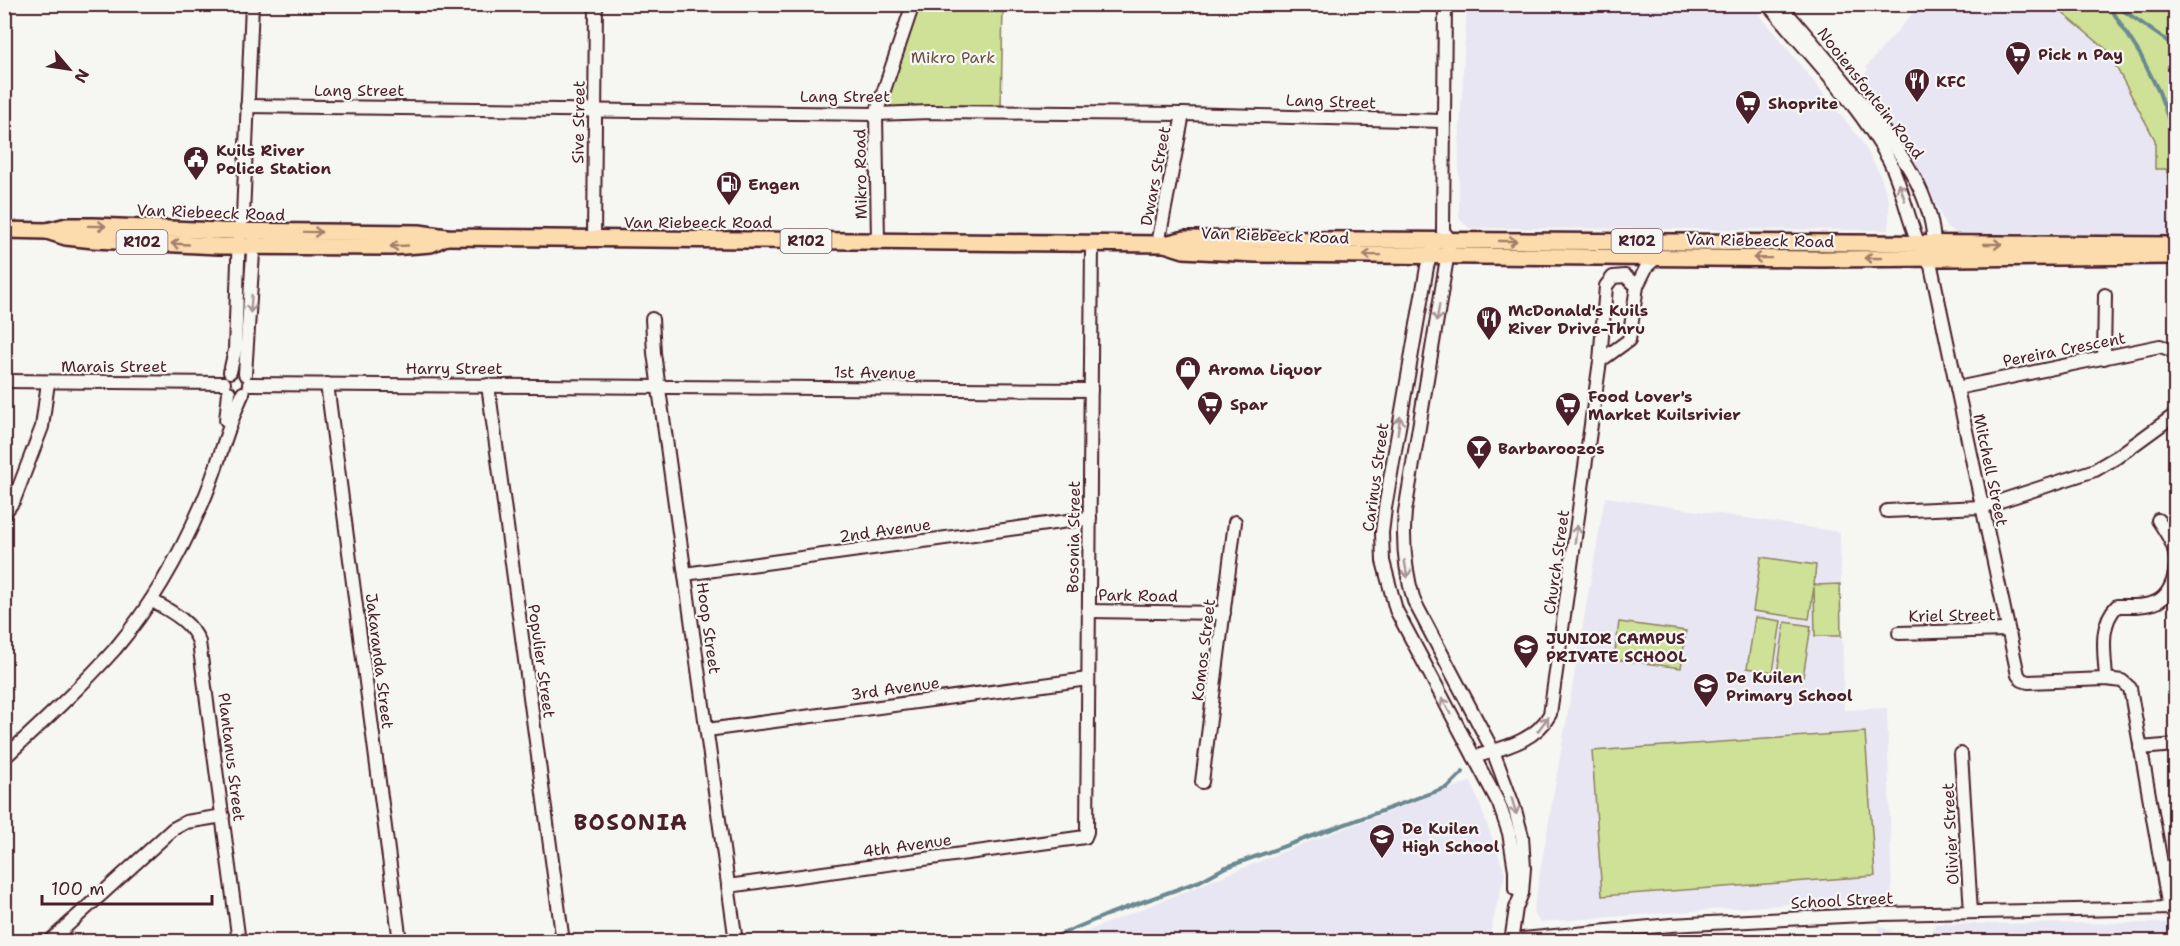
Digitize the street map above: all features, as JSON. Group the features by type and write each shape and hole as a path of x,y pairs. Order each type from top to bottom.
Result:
{"main road":[{"name":"Van Riebeeck Road","path":"4,230 47,231 67,226 94,226 391,247 431,244 446,237 1162,244 1185,239 1444,242 1929,254 2175,256"},
{"name":"Van Riebeeck Road","path":"1162,244 1184,250 1255,254 1430,255 1444,242 1657,257 1929,254 2175,245"}],"street":[{"path":"4,758 115,649 152,600 203,503 246,384 247,106 252,4"},
{"name":"Sive Street","path":"594,240 596,4"},
{"name":"Mikro Road","path":"878,242 876,114 913,4"},
{"path":"1445,4 1444,242 1406,512 1403,551 1406,574 1414,602 1493,751 1509,790 1522,836 1523,882 1522,893 1516,908"},
{"name":"Nooiensfontein Road","path":"1768,4 1850,101 1879,143 1929,254"},
{"name":"Nooiensfontein Road","path":"1779,4 1874,118 1912,174 1929,214 1929,254"},
{"name":"Lang Street","path":"247,106 876,114 920,112 1184,114 1443,121"},
{"name":"Dwars Street","path":"1162,244 1184,114"},
{"path":"222,450 246,235"},
{"name":"Bosonia Street","path":"1087,831 1092,243"},
{"name":"Mitchell Street","path":"1929,254 2018,675 2022,680 2028,682 2106,679"},
{"name":"Carinus Street","path":"1430,255 1387,499 1382,548 1387,579 1396,610 1474,757"},
{"path":"1600,361 1629,340 1637,286 1647,266 1657,257"},
{"name":"Church Street","path":"1474,757 1528,739 1536,734 1550,714 1600,361 1606,286 1612,277 1618,275 1632,279 1637,286"},
{"path":"2104,358 2105,295"},
{"name":"Hoop Street","path":"652,319 654,353 736,942"},
{"name":"Pereira Crescent","path":"1957,388 2160,346 2175,354"},
{"path":"228,382 238,370 246,384"},
{"name":"Marais Street","path":"4,381 228,382"},
{"path":"4,514 14,500 42,427 48,382"},
{"path":"228,382 236,395 246,384"},
{"name":"Harry Street","path":"246,384 659,386"},
{"name":"Jakaranda Street","path":"327,384 400,942"},
{"name":"Populier Street","path":"488,385 564,942"},
{"name":"1st Avenue","path":"659,386 1091,390"},
{"path":"1887,511 1982,507 2095,470 2117,458 2175,414"},
{"name":"2nd Avenue","path":"685,574 1090,518"},
{"path":"2158,520 2175,554 2173,583 2168,593 2151,604 2116,606 2110,613 2104,632 2106,679 2122,681 2130,688 2172,908"},
{"name":"Komos Street","path":"1202,782 1235,522"},
{"name":"Plantanus Street","path":"152,600 187,623 195,632 199,642 239,942"},
{"name":"Park Road","path":"1088,611 1224,613"},
{"name":"Kriel Street","path":"1899,633 2007,630"},
{"name":"3rd Avenue","path":"707,730 1088,679"},
{"path":"2140,748 2175,745"},
{"name":"Olivier Street","path":"1961,754 1971,912"},
{"path":"1474,757 1499,804 1509,833 1515,870 1516,908 1511,941"},
{"path":"49,942 173,829 186,822 223,816"},
{"name":"4th Avenue","path":"728,886 1080,839 1085,837 1087,831"},
{"name":"School Street","path":"1511,941 1671,926 1882,914 2172,908"}],"shaded area":[{"path":"1467,5 1752,5 1861,140 1880,174 1889,201 1889,230 1469,228 1459,218 1459,144"},
{"path":"1920,5 2053,5 2107,50 2155,140 2155,169 2166,169 2175,197 2175,235 1957,233 1946,227 1926,181 1911,156 1860,91 1860,79 1868,70 1866,67"},
{"name":"De Kuilen Primary School","path":"1605,497 1840,532 1844,710 1887,708 1892,897 1540,922 1533,913"},
{"name":"De Kuilen High School","path":"1471,781 1505,873 1488,941 1063,941 1295,847"},
{"path":"2175,923 2175,942 1880,941 1878,925 1903,937 1932,936 1934,924"}],"green space":[{"name":"Mikro Park","path":"919,5 1003,5 1001,108 893,107 887,103 887,96"},
{"path":"2053,5 2175,5 2175,197 2166,169 2155,169 2155,140 2107,50"},
{"path":"1761,557 1816,565 1814,585 1840,584 1841,636 1815,636 1814,587 1809,619 1753,611"},
{"path":"1755,617 1781,621 1773,672 1747,668"},
{"path":"1619,622 1686,631 1681,668 1614,659"},
{"path":"1785,622 1811,626 1803,677 1777,673"},
{"path":"1865,732 1875,876 1602,896 1592,751"}],"waterway":[{"path":"2108,4 2141,56 2159,92 2176,140"},
{"path":"2114,4 2176,47"},
{"path":"1042,942 1109,914 1200,881 1224,868 1448,787 1463,772"}],"place":[{"name":"Pick n Pay","path":"2018,77"},
{"name":"KFC","path":"1917,104"},
{"name":"Shoprite","path":"1748,126"},
{"name":"Kuils River Police Station","path":"196,182"},
{"name":"Engen","path":"729,207"},
{"name":"McDonald's Kuils River Drive-Thru","path":"1489,342"},
{"name":"Aroma Liquor","path":"1188,392"},
{"name":"Spar","path":"1210,427"},
{"name":"Food Lover's Market Kuilsrivier","path":"1568,428"},
{"name":"Barbaroozos","path":"1479,471"},
{"name":"JUNIOR CAMPUS PRIVATE SCHOOL","path":"1526,670"},
{"name":"De Kuilen Primary School","path":"1706,709"},
{"name":"De Kuilen High School","path":"1382,860"}],"district":[{"name":"BOSONIA","path":"631,822"}]}
